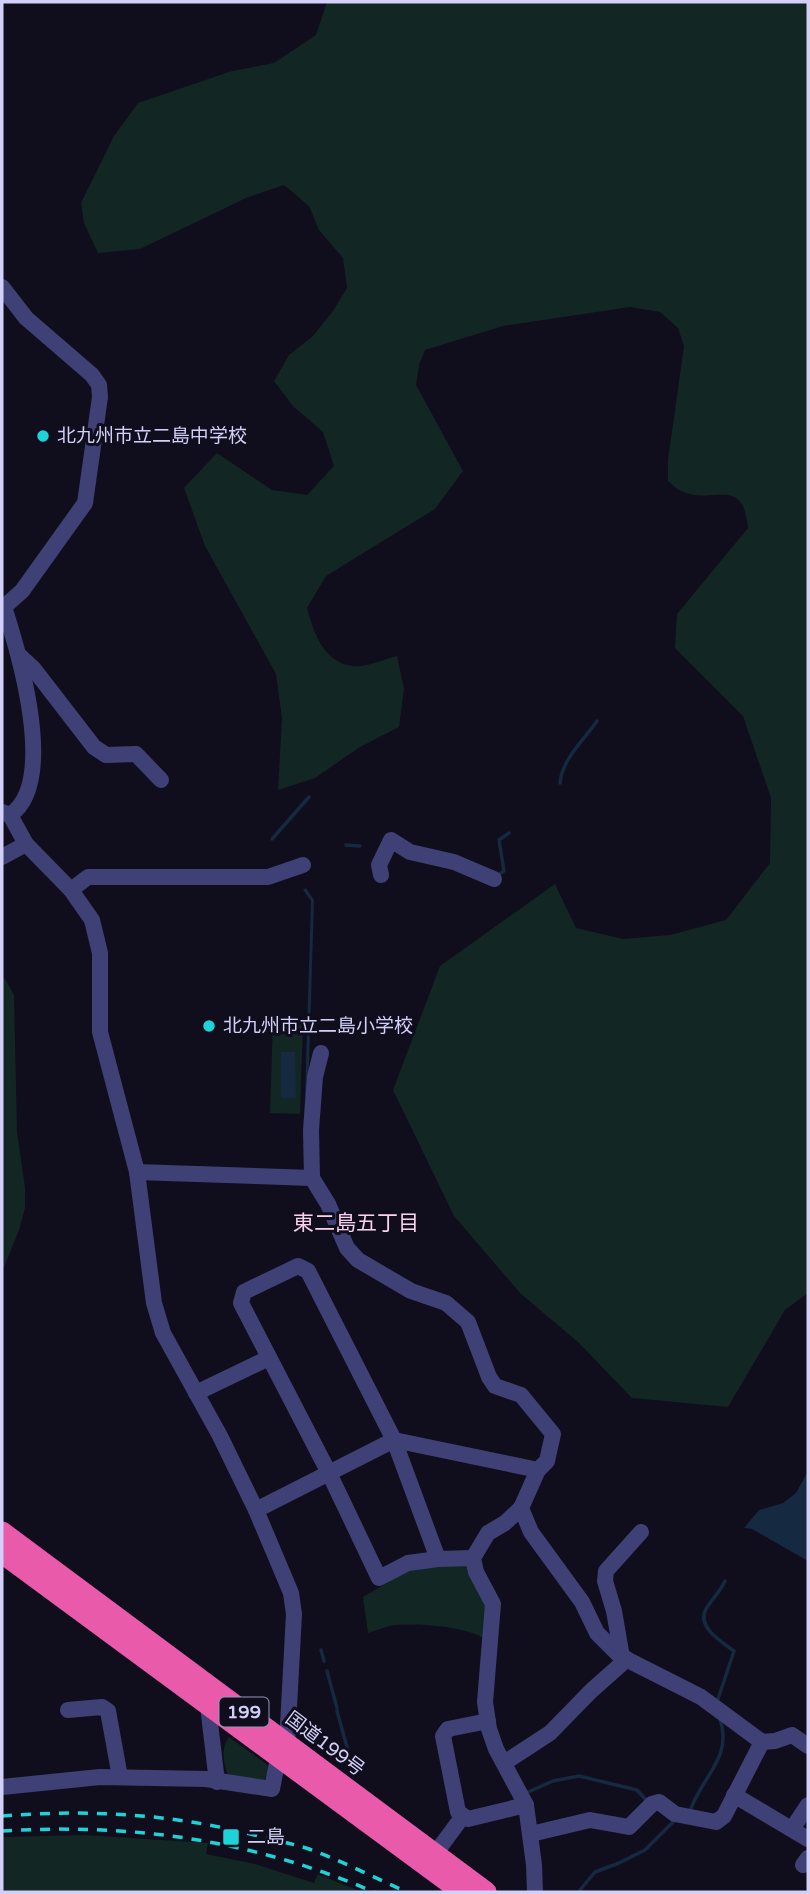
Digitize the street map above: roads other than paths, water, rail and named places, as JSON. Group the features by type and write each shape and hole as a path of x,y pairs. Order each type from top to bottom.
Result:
{"highway":[{"name":"国道199号","path":"2,1532 462,1892"},
{"name":"国道199号","path":"2,1553 208,1706 283,1751 435,1854 486,1892"}],"street":[{"path":"2,287 26,318 92,375 99,385 100,397 85,503 22,591 3,606 19,655 33,733 31,783 22,807 6,813 26,844 71,890 92,920 100,953 100,1032 137,1172 154,1303 163,1333 220,1436 292,1593 293,1627 283,1751 272,1789 206,1779 120,1777 2,1787"},
{"path":"19,655 33,668 94,747 106,755 136,754 161,780"},
{"path":"381,875 379,865 391,841 410,852 454,862 494,879"},
{"path":"2,857 26,844"},
{"path":"71,890 88,877 268,877 303,865"},
{"path":"321,1053 315,1077 313,1104 312,1178 328,1203 347,1248 358,1260 411,1291 446,1303 468,1322 495,1386 521,1395 553,1434 547,1461 537,1470 521,1507 488,1533 473,1558 476,1572 493,1604 485,1702 488,1721 496,1749 526,1805 535,1892"},
{"path":"137,1172 312,1178"},
{"path":"438,1559 394,1440 308,1271 298,1266 244,1292 241,1303 379,1578 408,1563 473,1558"},
{"path":"197,1393 269,1358"},
{"path":"256,1510 394,1440 537,1470"},
{"path":"521,1507 531,1532 567,1579 606,1644 625,1658 701,1697 762,1742 792,1735 808,1746"},
{"path":"625,1658 605,1581 606,1571 641,1532"},
{"path":"504,1763 550,1733 625,1658"},
{"path":"208,1706 217,1782"},
{"path":"68,1710 102,1707 108,1711 120,1777"},
{"path":"488,1721 448,1728 443,1736 458,1812 468,1819 526,1805"},
{"path":"531,1834 590,1820 628,1827 652,1804 659,1802 676,1814 716,1822 723,1816 762,1742"},
{"path":"734,1795 808,1839"},
{"path":"792,1829 808,1805"},
{"path":"435,1854 463,1816"}],"water":[{"path":"306,888 314,900 307,1130 304,1128 311,901 303,890"},
{"path":"281,1052 295,1052 296,1098 281,1098"},
{"path":"808,1471 808,1561 752,1529 744,1528 759,1510 783,1503 796,1493"}],"waterway":[{"path":"560,783 569,758 597,721"},
{"path":"272,839 309,797"},
{"path":"498,875 504,871 499,840 509,833"},
{"path":"346,845 360,846"},
{"path":"717,1702 734,1651 707,1628 704,1616 725,1581"},
{"path":"321,1650 324,1661"},
{"path":"327,1671 337,1708"},
{"path":"337,1711 352,1765 349,1773"},
{"path":"690,1811 719,1756 723,1733 720,1719"},
{"path":"526,1793 553,1781 579,1776 637,1790 647,1801"},
{"path":"580,1890 595,1872 645,1850 675,1820"}],"railway":[{"path":"2,1816 68,1813 133,1815 230,1829 309,1849 407,1892"},
{"path":"2,1831 98,1830 192,1839 283,1859 374,1892"}],"place":[{"name":"北九州市立二島中学校","path":"43,436"},
{"name":"北九州市立二島小学校","path":"209,1026"},
{"name":"二島","path":"231,1837"}],"district":[{"name":"東二島五丁目","path":"356,1223"}]}
